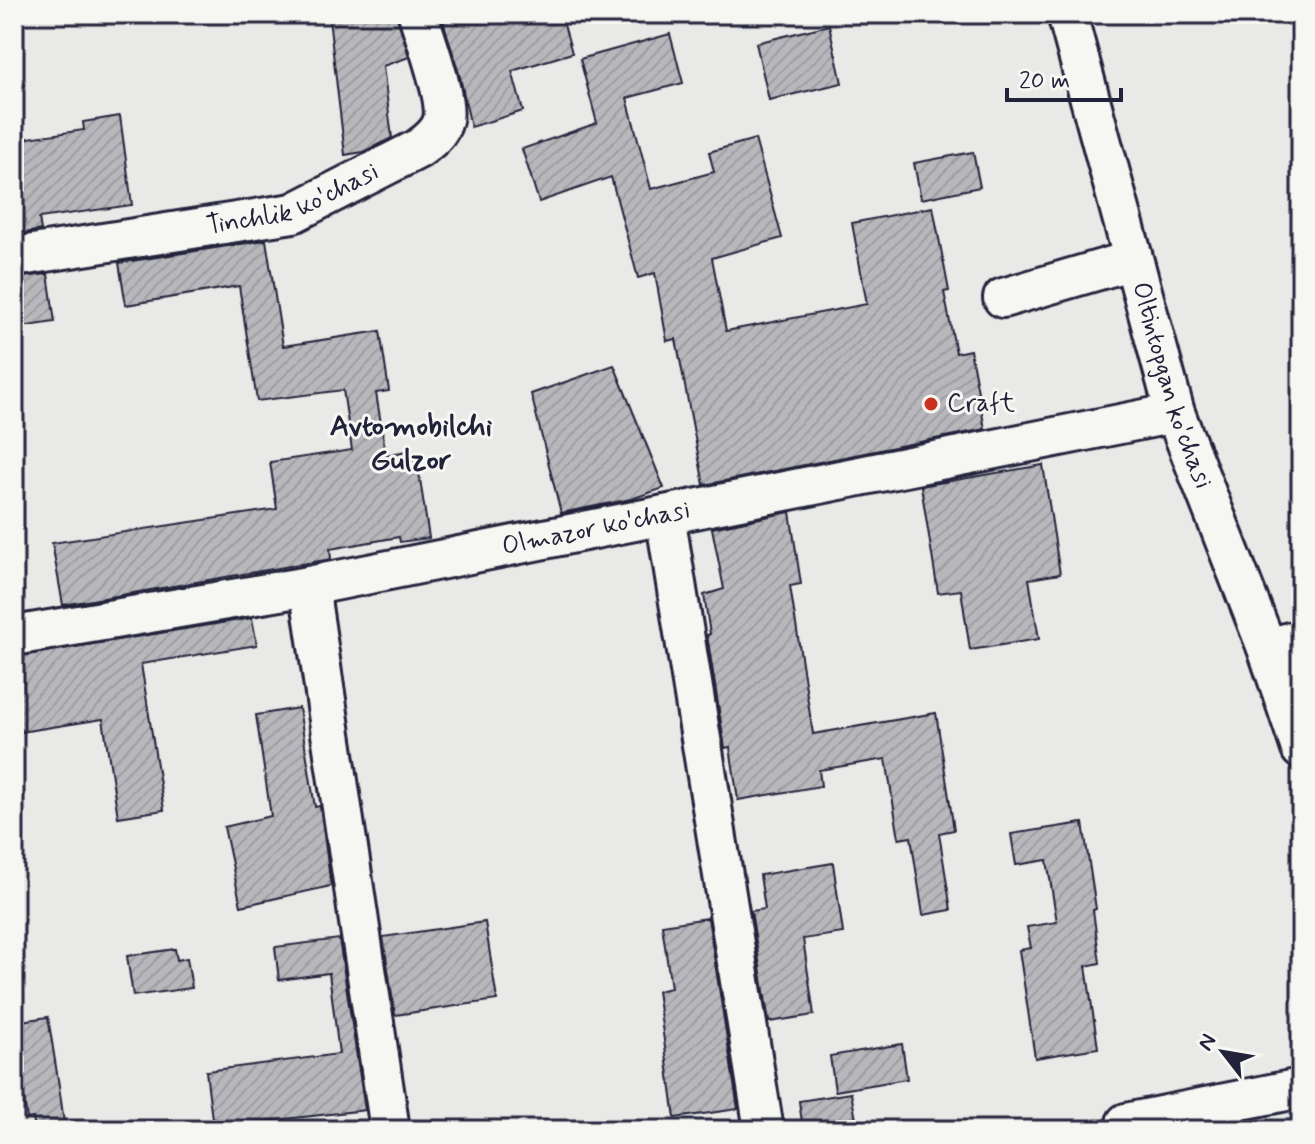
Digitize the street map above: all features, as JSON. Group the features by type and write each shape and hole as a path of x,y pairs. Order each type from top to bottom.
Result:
{"street":[{"name":"Tinchlik ko'chasi","path":"14,257 293,213 418,149 432,138 443,122 444,103 418,14"},
{"name":"Oltintopgan ko'chasi","path":"1067,14 1175,413 1284,644 1301,749"},
{"path":"1003,298 1133,260"},
{"name":"Olmazor ko'chasi","path":"14,636 309,586 1175,413"},
{"path":"665,515 764,1130"},
{"path":"309,586 390,1130"},
{"path":"1126,1123 1250,1114 1301,1088"}],"building":[{"path":"345,14 397,14 409,57 383,66 392,138 363,152 345,155 329,19"},
{"path":"441,14 561,14 572,53 512,71 523,111 471,127"},
{"path":"829,25 842,83 769,100 756,43"},
{"path":"670,34 683,83 627,98 651,189 714,172 709,152 755,139 782,238 712,258 726,331 867,304 852,223 933,207 949,291 944,292 956,353 970,350 985,429 704,485 676,339 667,341 655,273 638,278 611,177 539,202 522,149 597,123 580,59"},
{"path":"120,116 132,205 39,218 41,230 14,235 14,140 84,130 83,122"},
{"path":"973,152 980,187 921,199 914,163"},
{"path":"266,240 283,346 380,331 389,391 376,393 386,455 412,450 416,474 419,473 429,538 400,542 399,537 330,549 331,559 63,605 52,543 277,509 270,462 352,450 343,390 257,401 239,286 126,305 119,263"},
{"path":"48,274 55,322 14,328 14,278"},
{"path":"614,365 664,488 631,499 561,513 531,394"},
{"path":"1043,465 1060,574 1029,579 1039,639 970,650 961,590 938,593 921,486"},
{"path":"790,512 801,584 790,586 813,734 936,713 954,830 939,833 951,910 923,915 911,837 899,839 886,759 819,770 821,786 738,800 730,747 725,748 707,635 710,634 704,595 724,589 712,528"},
{"path":"252,618 257,645 141,664 164,810 118,817 103,719 14,733 14,657"},
{"path":"299,708 315,807 320,806 331,886 241,906 224,827 271,816 256,715"},
{"path":"1083,823 1096,909 1093,910 1100,963 1086,966 1098,1048 1035,1058 1019,950 1031,948 1027,927 1057,922 1047,860 1016,865 1011,834"},
{"path":"833,863 843,933 803,939 814,1015 769,1022 751,911 765,909 760,875"},
{"path":"708,918 738,1109 675,1118 657,991 671,988 662,925"},
{"path":"485,922 497,1000 395,1015 383,937"},
{"path":"339,939 365,1110 213,1127 206,1071 339,1054 329,973 279,980 275,947"},
{"path":"175,949 177,960 187,958 192,988 133,996 127,956"},
{"path":"48,1017 65,1130 35,1130 33,1118 27,1119 19,1068 14,1068 14,1022"},
{"path":"902,1044 907,1079 835,1091 830,1056"},
{"path":"851,1093 858,1130 803,1130 799,1101"}],"place":[{"name":"Craft","path":"931,404"}],"district":[{"name":"Avtomobilchi Gulzor","path":"411,443"}]}
